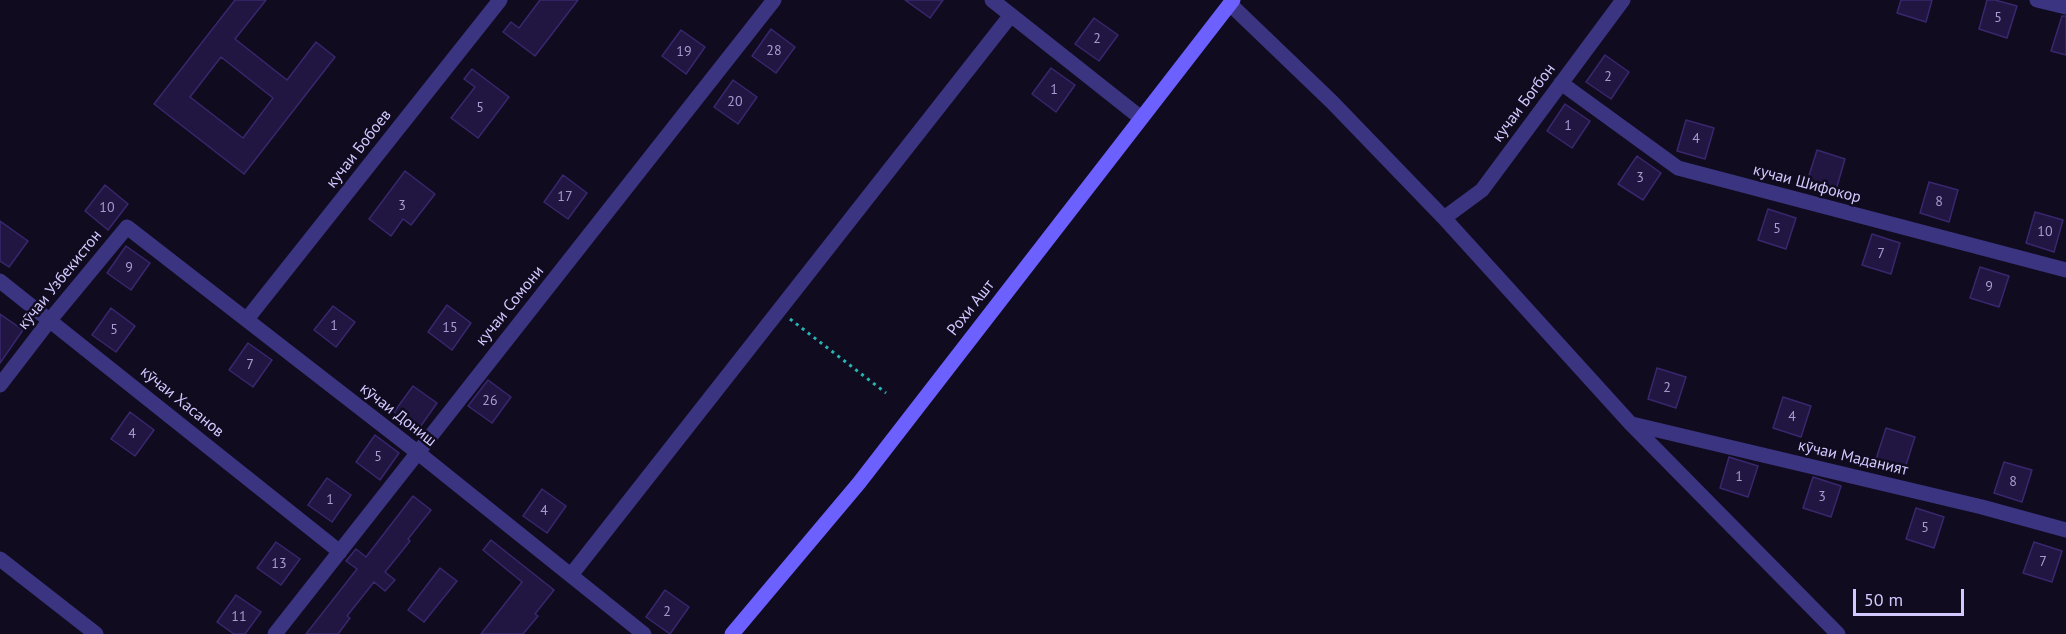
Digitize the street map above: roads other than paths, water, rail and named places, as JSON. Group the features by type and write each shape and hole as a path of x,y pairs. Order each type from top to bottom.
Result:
{"main road":[{"name":"Рохи Ашт","path":"732,634 858,483 1232,2"}],"street":[{"name":"кучаи Бобоев","path":"247,319 500,0"},
{"name":"кучаи Сомони","path":"275,634 774,0"},
{"path":"992,0 1141,118"},
{"name":"кучаи Богбон","path":"1444,218 1482,190 1623,0"},
{"path":"2037,0 2066,7"},
{"path":"1232,2 1444,218 1630,423 1838,634"},
{"path":"571,575 1011,15"},
{"name":"кучаи Шифокор","path":"1561,83 1678,168 2066,270"},
{"name":"кӯчаи Дониш","path":"127,227 417,452 645,634"},
{"name":"кӯчаи Узбекистон","path":"0,385 127,227"},
{"name":"кӯчаи Хасанов","path":"0,281 340,552"},
{"name":"кӯчаи Маданият","path":"1630,423 1982,507 2066,530"},
{"path":"0,558 96,634"}]}
